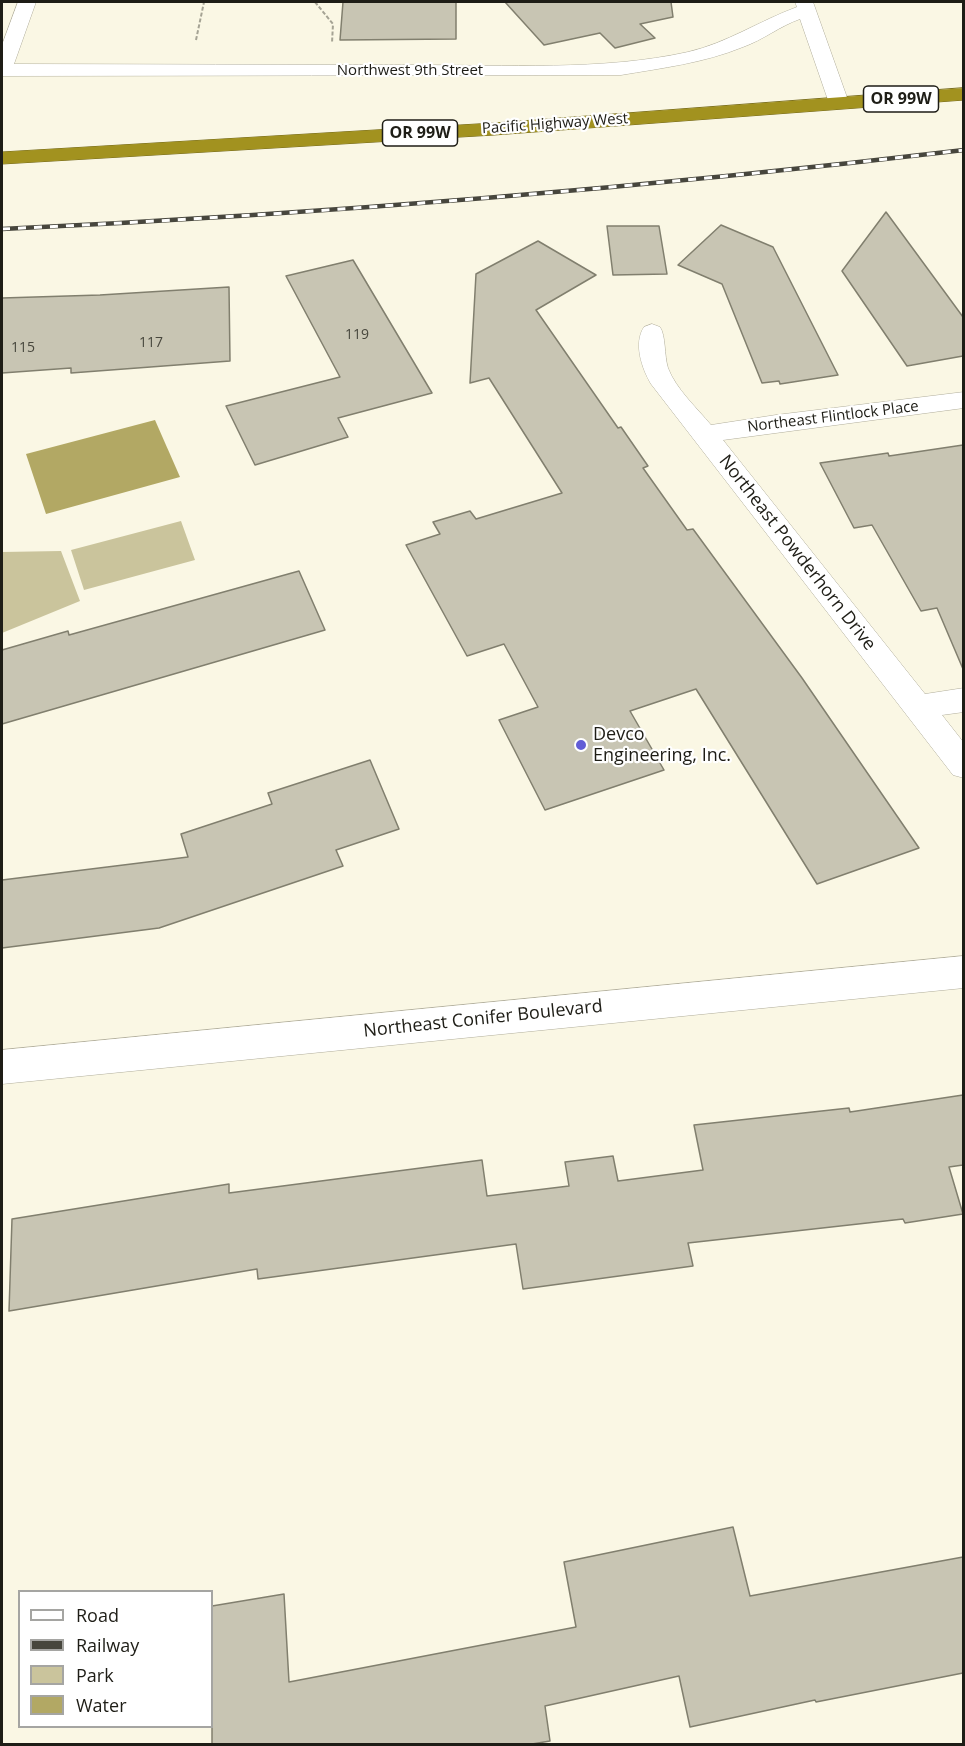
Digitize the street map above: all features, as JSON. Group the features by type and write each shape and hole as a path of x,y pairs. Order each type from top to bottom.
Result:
{"highway":[{"name":"Pacific Highway West","path":"2,158 494,129 963,94"}],"street":[{"path":"2,70 27,2"},
{"path":"806,6 838,103"},
{"name":"Northwest 9th Street","path":"2,70 621,69 691,57 736,43 806,6"},
{"name":"Northeast Powderhorn Drive","path":"652,332 650,344 652,360 660,378 963,766"},
{"name":"Northeast Flintlock Place","path":"703,435 776,423 963,400"},
{"path":"919,707 963,700"},
{"name":"Northeast Conifer Boulevard","path":"2,1067 963,972"}],"path":[{"path":"194,46 204,2"},
{"path":"315,2 333,24 332,47"}],"green space":[{"path":"181,521 195,560 84,590 71,550"},
{"path":"61,551 80,601 2,633 2,552"}],"water":[{"path":"155,420 180,477 46,514 26,454"}],"building":[{"path":"343,2 456,2 456,39 340,40"},
{"path":"505,2 671,2 673,17 640,24 655,38 615,48 600,33 544,45"},
{"path":"886,212 963,317 963,356 907,366 842,271"},
{"path":"721,225 773,247 838,375 780,384 779,381 762,383 722,284 678,265"},
{"path":"607,226 659,226 667,274 613,275"},
{"path":"538,241 596,275 536,310 618,428 621,427 648,466 643,468 687,530 693,529 802,678 919,848 817,884 696,689 630,711 664,770 545,810 499,720 538,707 504,644 467,656 406,545 440,534 433,522 470,511 476,519 562,493 489,378 470,383 476,274"},
{"path":"353,260 432,393 338,418 348,437 255,465 226,406 340,377 286,276"},
{"path":"229,287 230,361 71,373 71,368 2,373 2,298"},
{"path":"963,445 963,669 937,608 921,611 872,525 854,528 820,463"},
{"path":"299,571 325,630 2,724 2,650 68,631 69,635"},
{"path":"370,760 399,829 336,850 343,866 159,928 2,948 2,880 188,857 181,834 272,804 268,793"},
{"path":"963,1095 963,1165 949,1167 963,1214 905,1223 903,1219 688,1243 693,1266 523,1289 516,1244 258,1279 257,1269 9,1311 12,1219 229,1184 229,1193 482,1160 487,1196 569,1186 565,1162 613,1156 618,1181 703,1170 694,1125 849,1108 850,1112"},
{"path":"733,1527 750,1596 963,1557 963,1673 816,1702 815,1700 690,1727 679,1676 545,1706 550,1741 532,1744 212,1744 213,1606 284,1594 289,1682 576,1627 564,1562"}],"railway":[{"path":"2,229 243,216 484,198 604,188 964,150"}],"place":[{"name":"Devco Engineering, Inc.","path":"581,745"}]}
